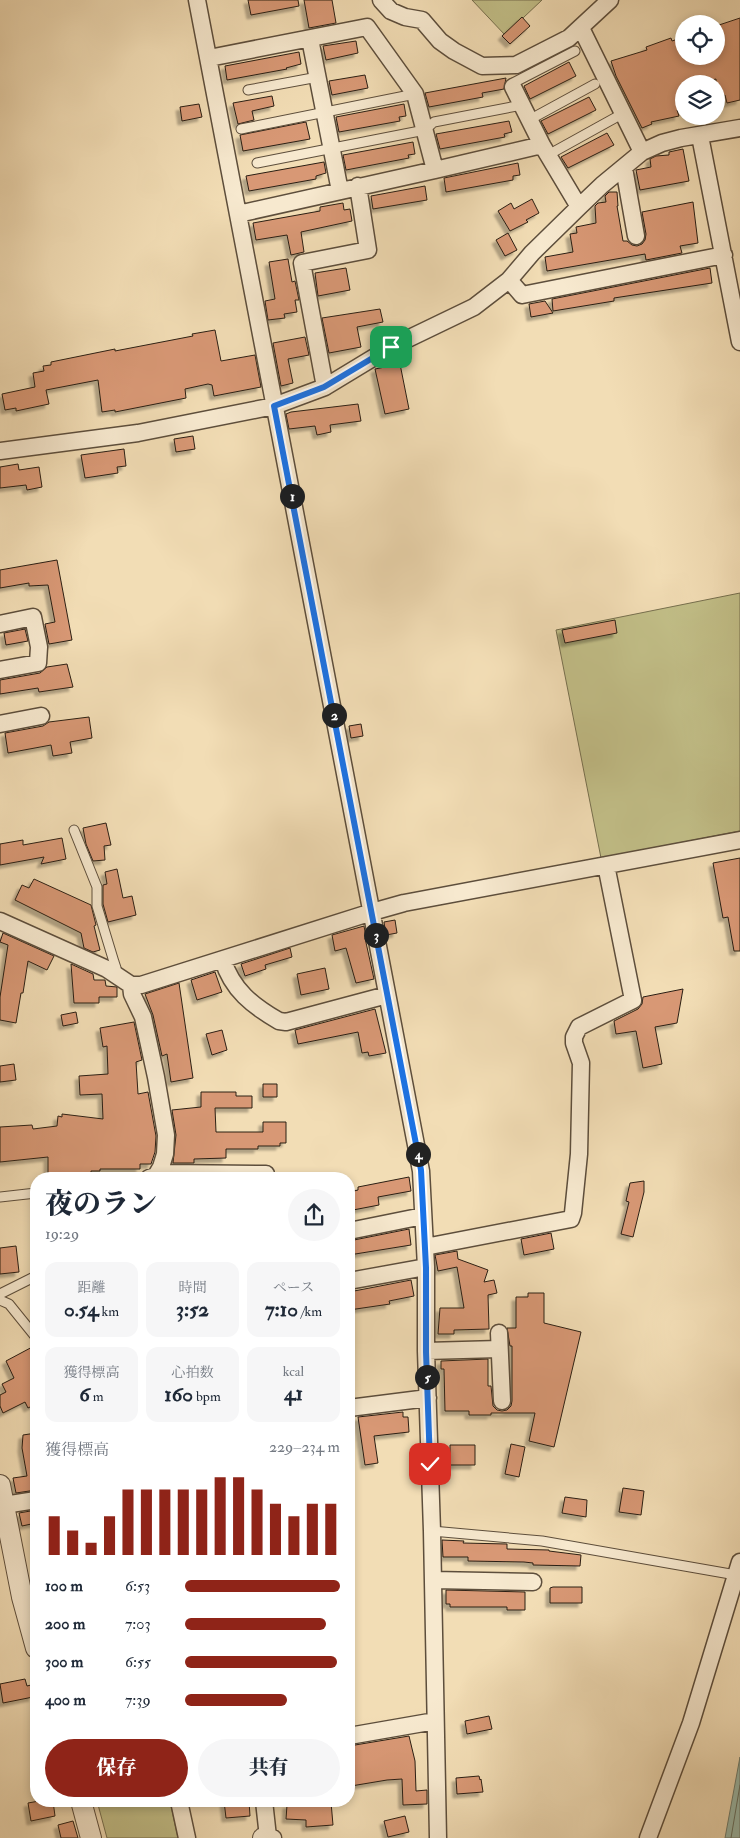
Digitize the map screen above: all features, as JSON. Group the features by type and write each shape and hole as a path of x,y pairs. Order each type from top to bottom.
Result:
{"street":[{"path":"197,0 421,1170 426,1268 426,1352 432,1531 438,1838"},
{"path":"209,58 367,27 386,5 405,16 422,20 440,41 454,52 482,66 516,65 569,38 610,0"},
{"path":"367,27 415,94 435,170"},
{"path":"581,28 642,152"},
{"path":"310,39 340,191"},
{"path":"512,87 545,150 579,207"},
{"path":"0,451 138,433 274,406 324,387 391,347 474,307 509,280 532,253 579,207 642,152 662,143 681,138 740,128"},
{"path":"700,136 740,342"},
{"path":"238,214 358,186 545,150"},
{"path":"624,168 636,236"},
{"path":"324,387 302,263 368,250 358,186"},
{"path":"509,280 522,294 724,255"},
{"path":"0,624 33,618 39,647 38,663 0,670"},
{"path":"0,724 41,716"},
{"path":"1,923 114,974 131,985 141,985 404,903 740,840"},
{"path":"424,1247 571,1219 579,1154 581,1063 574,1043 574,1037 579,1027 633,1000 606,865"},
{"path":"223,960 240,993 279,1021 286,1022 387,995"},
{"path":"131,985 132,994 143,1017 166,1135 161,1167 157,1172"},
{"path":"355,1230 423,1216"},
{"path":"355,1280 426,1268"},
{"path":"426,1352 499,1341 502,1401"},
{"path":"355,1407 428,1398"},
{"path":"0,1485 22,1596 30,1626"},
{"path":"4,1505 30,1501"},
{"path":"648,1838 691,1723 738,1568"},
{"path":"433,1580 533,1582"},
{"path":"355,1735 435,1721"},
{"path":"82,1807 91,1838"},
{"path":"181,1807 186,1838"},
{"path":"265,1807 268,1838"}],"lane":[{"path":"512,87 512,83 575,51"},
{"path":"248,90 318,78"},
{"path":"258,163 424,130 434,122 526,113 595,84"},
{"path":"241,129 415,94"},
{"path":"545,150 622,114"},
{"path":"74,830 97,887 97,906 116,968 114,974"},
{"path":"0,1197 30,1193"},
{"path":"0,1294 30,1279"},
{"path":"0,1300 9,1304 30,1330"},
{"path":"432,1531 542,1541 738,1568"}],"shaded area":[{"path":"472,0 542,0 505,35"},
{"path":"740,593 740,831 601,858 556,630"},
{"path":"99,1807 171,1807 178,1838 107,1838"}],"water":[{"path":"740,1757 740,1838 725,1838"}],"building":[{"path":"248,0 298,0 299,6 251,15"},
{"path":"304,0 332,0 336,23 309,28"},
{"path":"522,17 530,26 510,44 502,36"},
{"path":"740,18 740,100 727,103 725,75 675,75 675,117 651,122 652,124 642,128 616,76 611,61 647,50 646,47 671,38 672,41 675,40 675,65 725,65 725,23"},
{"path":"356,41 358,53 326,60 323,46"},
{"path":"299,52 301,64 287,69 227,80 225,66"},
{"path":"569,62 576,76 530,99 524,86"},
{"path":"365,75 368,88 332,95 329,81"},
{"path":"506,78 504,89 482,93 483,97 429,107 425,93"},
{"path":"272,96 274,106 252,111 254,120 238,124 233,103"},
{"path":"589,97 596,110 548,134 541,121"},
{"path":"199,104 202,117 182,121 180,107"},
{"path":"404,104 406,116 399,117 400,121 339,132 336,117"},
{"path":"509,121 512,132 504,134 505,137 440,149 436,134"},
{"path":"306,122 310,139 243,151 240,135"},
{"path":"607,133 614,145 568,168 561,157"},
{"path":"413,142 415,154 408,155 409,158 346,170 343,155"},
{"path":"683,149 689,181 640,190 636,170 651,167 650,159 656,156 669,155 669,152"},
{"path":"324,162 326,173 316,176 316,179 249,191 246,176"},
{"path":"518,163 520,175 513,176 513,180 446,192 444,178"},
{"path":"425,186 427,200 373,209 371,196"},
{"path":"609,192 617,192 617,206 623,241 637,246 645,240 646,234 642,212 693,202 698,243 680,246 682,253 646,260 645,254 547,271 545,257 573,252 570,234 577,233 576,227 596,223 595,206 598,203 606,202 605,196"},
{"path":"532,199 539,213 526,220 528,222 510,231 498,211 511,203 514,209"},
{"path":"343,203 344,210 350,209 352,221 301,232 304,252 291,255 287,235 256,240 253,223 320,211 320,207"},
{"path":"508,233 517,250 505,256 496,240"},
{"path":"288,259 292,282 295,281 299,300 295,300 297,312 284,314 285,318 268,320 265,301 275,299 269,262"},
{"path":"346,268 350,290 318,296 315,273"},
{"path":"710,268 712,283 614,298 614,301 553,311 552,299"},
{"path":"545,301 553,313 531,317 529,304"},
{"path":"380,309 383,322 357,327 361,347 329,353 322,318"},
{"path":"215,330 221,361 255,355 261,387 214,396 212,385 208,384 185,389 186,398 115,412 115,410 102,412 98,380 46,390 49,404 16,411 16,408 5,410 2,394 35,387 33,373 44,371 43,366 51,365 51,362 193,336 192,334"},
{"path":"305,337 309,355 288,359 293,383 281,386 273,343"},
{"path":"400,364 409,409 385,414 375,369"},
{"path":"358,404 361,421 330,425 331,432 317,435 315,426 289,429 286,414 291,412"},
{"path":"193,436 195,449 176,452 174,439"},
{"path":"124,449 126,466 117,467 118,473 85,478 81,455"},
{"path":"18,464 19,470 39,467 42,487 27,490 26,485 0,488 0,467"},
{"path":"57,560 72,640 49,644 45,624 55,622 48,585 29,586 29,583 0,588 0,570"},
{"path":"615,620 617,633 565,643 562,630"},
{"path":"25,629 28,641 6,645 4,633"},
{"path":"67,664 73,687 39,692 38,688 0,694 0,680 40,673 47,667"},
{"path":"89,717 92,738 70,742 72,753 53,756 51,745 8,753 5,733 43,726 49,722"},
{"path":"361,724 363,736 351,738 349,726"},
{"path":"106,823 111,845 104,846 105,860 93,861 86,844 83,828"},
{"path":"62,838 66,859 41,864 44,857 0,865 0,844 23,840 23,845"},
{"path":"740,858 740,951 734,951 728,917 723,918 713,863"},
{"path":"117,869 123,898 132,896 136,915 108,922 103,904 103,885 107,884 105,872"},
{"path":"34,879 91,905 100,950 93,952 84,948 81,933 15,900 22,885 29,888"},
{"path":"395,920 397,933 386,935 384,922"},
{"path":"364,926 374,979 356,983 346,948 335,951 332,935"},
{"path":"3,933 54,956 47,970 28,961 16,1023 0,1020 0,997 8,945 0,942"},
{"path":"290,948 292,957 265,965 266,969 245,976 241,964"},
{"path":"71,964 93,974 94,980 105,980 106,986 117,987 117,997 99,997 99,1003 74,1003"},
{"path":"325,968 329,989 301,995 297,974"},
{"path":"215,972 222,992 197,1000 191,980"},
{"path":"179,983 193,1078 171,1082 167,1054 162,1056 153,1015 145,994"},
{"path":"683,989 677,1023 655,1027 662,1064 643,1068 636,1031 616,1034 614,1021 638,1009 642,1004 643,997"},
{"path":"375,1009 386,1053 369,1056 368,1052 362,1053 358,1032 298,1044 295,1030"},
{"path":"76,1012 78,1023 63,1026 61,1015"},
{"path":"134,1022 142,1060 136,1062 138,1094 148,1092 156,1136 155,1152 151,1164 140,1164 140,1169 48,1172 48,1157 0,1162 0,1127 32,1125 33,1129 57,1126 58,1116 62,1117 62,1114 103,1119 102,1094 80,1095 79,1076 108,1074 107,1046 103,1047 100,1028"},
{"path":"222,1030 227,1050 212,1055 206,1034"},
{"path":"14,1064 16,1080 0,1082 0,1066"},
{"path":"263,1084 277,1084 277,1097 263,1097"},
{"path":"201,1092 236,1092 236,1096 252,1096 252,1108 215,1108 216,1132 263,1132 263,1122 286,1122 286,1143 280,1143 280,1146 258,1146 258,1149 226,1149 226,1158 194,1159 194,1163 173,1163 176,1135 172,1110 201,1107"},
{"path":"409,1177 411,1191 378,1197 379,1205 355,1210 355,1191 358,1190 358,1187"},
{"path":"644,1181 644,1192 633,1237 621,1234 629,1202 626,1201 630,1183"},
{"path":"409,1229 411,1245 355,1254 355,1240"},
{"path":"551,1233 554,1249 524,1255 521,1239"},
{"path":"16,1246 19,1272 0,1274 0,1248"},
{"path":"457,1251 458,1259 488,1270 484,1282 494,1280 497,1293 488,1295 489,1329 454,1330 454,1334 438,1334 440,1308 464,1308 457,1267 438,1271 435,1255"},
{"path":"411,1280 414,1296 389,1301 390,1304 355,1309 355,1291"},
{"path":"528,1293 544,1293 544,1323 581,1332 554,1447 529,1441 535,1413 469,1415 469,1411 445,1411 444,1369 441,1369 441,1361 488,1359 488,1386 491,1386 493,1406 497,1410 502,1411 507,1410 511,1406 512,1346 510,1346 507,1328 516,1328 516,1297 528,1297"},
{"path":"30,1348 30,1407 28,1408 25,1402 3,1413 0,1406 0,1395 6,1392 2,1384 14,1378 6,1361"},
{"path":"403,1412 403,1417 408,1417 409,1432 374,1436 378,1463 365,1465 358,1417"},
{"path":"30,1434 30,1491 16,1493 13,1478 27,1476 22,1448 23,1435"},
{"path":"511,1444 525,1447 519,1477 505,1474"},
{"path":"450,1445 475,1445 475,1465 450,1465"},
{"path":"623,1488 644,1491 641,1515 619,1512"},
{"path":"565,1497 587,1500 586,1517 562,1513"},
{"path":"30,1511 30,1524 22,1526 19,1513"},
{"path":"442,1540 464,1541 463,1543 507,1544 507,1549 549,1550 581,1555 580,1566 468,1561 468,1557 443,1557"},
{"path":"582,1587 582,1603 550,1603 550,1588"},
{"path":"446,1590 525,1592 525,1610 507,1610 507,1607 450,1607 450,1604 446,1604"},
{"path":"25,1679 27,1686 30,1685 30,1698 3,1703 0,1684"},
{"path":"489,1716 492,1729 467,1734 465,1721"},
{"path":"409,1736 415,1761 416,1791 427,1790 427,1804 403,1805 402,1779 355,1785 355,1745"},
{"path":"479,1776 483,1792 457,1794 456,1778"},
{"path":"28,1803 30,1803 30,1807 54,1807 55,1816 31,1821"},
{"path":"225,1807 249,1807 250,1816 226,1818"},
{"path":"287,1807 331,1807 333,1825 306,1827 306,1820 286,1819"},
{"path":"405,1816 409,1832 388,1837 384,1821"},
{"path":"73,1821 78,1838 61,1838 58,1825"}],"route":[{"path":"391,347 324,387 274,406 421,1170 426,1268 426,1352 430,1464"}]}
